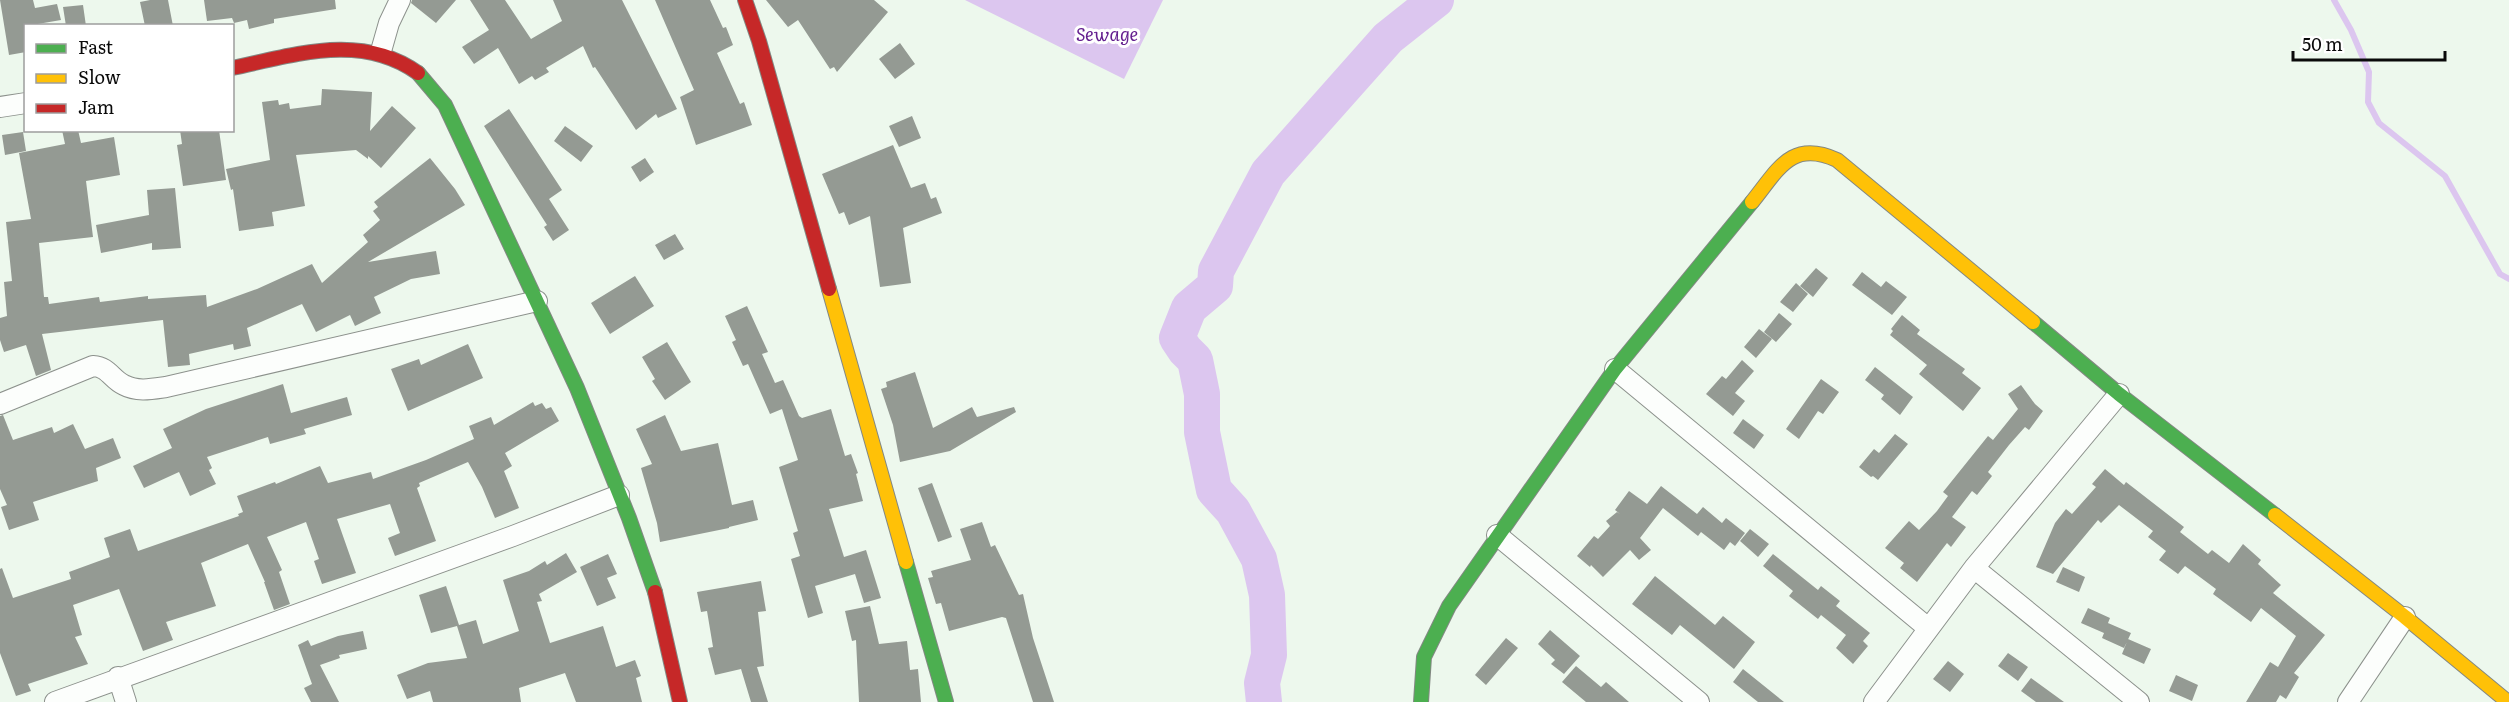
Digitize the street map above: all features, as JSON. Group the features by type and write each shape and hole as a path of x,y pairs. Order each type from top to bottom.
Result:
{"street":[{"path":"381,51 389,23 400,0"},
{"path":"745,0 946,702"},
{"path":"234,68 336,49 360,48 381,51 402,60 435,88 577,388 655,590 680,702"},
{"path":"0,107 24,103"},
{"path":"1421,702 1424,657 1449,606 1615,369 1784,163 1799,152 1818,151 1837,160 2119,394 2405,617 2508,702"},
{"path":"0,404 93,366 108,370 117,380 130,388 146,390 537,301"},
{"path":"1615,369 1928,628"},
{"path":"1874,702 1974,568 2119,394"},
{"path":"55,702 513,536 619,495"},
{"path":"1497,535 1699,702"},
{"path":"1974,568 2139,702"},
{"path":"2348,702 2405,617"},
{"path":"118,678 126,702"}],"water":[{"name":"Sewage","path":"965,0 1163,0 1124,79"}],"building":[{"path":"0,0 33,0 35,8 57,4 61,20 24,24 24,52 9,55"},
{"path":"168,0 173,24 145,24 140,2"},
{"path":"204,0 335,0 336,9 274,19 274,23 249,29 247,20 234,23 232,18 207,21"},
{"path":"412,0 456,0 436,23 411,3"},
{"path":"470,0 505,0 531,39 562,21 553,0 622,0 677,109 658,118 656,114 636,130 595,67 593,68 583,46 546,68 549,72 535,80 532,76 519,84 498,48 474,64 462,47 489,30"},
{"path":"655,0 710,0 723,28 726,27 733,45 717,53 740,104 744,102 752,125 696,145 680,97 694,90"},
{"path":"766,0 874,0 888,12 837,72 834,67 830,69 798,20 788,27"},
{"path":"83,5 86,24 66,24 63,7"},
{"path":"900,43 915,64 895,79 879,59"},
{"path":"322,89 372,92 370,131 392,106 416,128 381,168 368,156 368,159 356,150 296,155 305,206 272,212 274,226 239,231 233,189 231,190 226,169 270,160 262,102 278,100 279,105 289,103 290,109 321,105"},
{"path":"509,109 562,190 549,199 569,230 553,241 544,227 547,225 484,126"},
{"path":"912,116 921,138 899,147 889,126"},
{"path":"565,126 593,146 581,162 554,141"},
{"path":"23,132 26,151 5,155 2,135"},
{"path":"62,132 78,132 81,143 114,137 120,175 86,181 93,237 39,243 44,297 48,297 49,304 99,297 100,302 148,296 148,299 206,295 207,307 257,289 312,264 322,283 368,242 363,235 380,220 373,211 378,207 374,202 430,158 465,205 368,262 436,251 440,274 411,279 374,297 381,313 355,326 350,315 316,332 302,304 247,328 251,346 234,350 233,344 189,354 190,365 168,367 163,320 42,334 51,370 36,376 26,345 4,352 0,340 0,318 7,316 4,282 12,281 6,222 31,219 19,153 65,144"},
{"path":"180,132 219,132 226,180 183,186 177,145 182,144"},
{"path":"893,145 911,188 925,183 931,199 936,197 942,213 903,228 911,283 880,287 870,216 849,225 844,212 839,214 822,174"},
{"path":"645,158 654,172 640,182 631,167"},
{"path":"175,188 181,248 152,250 152,243 101,253 96,225 149,215 147,190"},
{"path":"675,234 684,249 664,260 655,245"},
{"path":"1816,268 1828,278 1813,297 1800,286"},
{"path":"1862,272 1881,287 1886,281 1907,297 1892,315 1852,285"},
{"path":"635,276 654,306 610,334 591,303"},
{"path":"1796,283 1808,294 1793,312 1780,302"},
{"path":"747,306 768,352 762,354 775,383 783,380 799,416 802,418 831,409 845,456 851,454 858,473 856,474 863,501 829,509 844,557 866,550 881,598 864,603 855,574 815,586 823,613 808,618 791,559 800,556 793,533 798,531 779,467 798,460 782,409 770,414 748,364 743,366 732,342 736,340 725,316"},
{"path":"1779,313 1792,324 1776,342 1764,332"},
{"path":"1902,315 1920,330 1917,334 1965,369 1962,373 1981,388 1963,411 1919,374 1927,365 1890,335 1893,331 1891,329"},
{"path":"1759,329 1772,339 1756,358 1744,347"},
{"path":"667,342 691,382 665,400 652,381 655,379 642,357"},
{"path":"468,344 483,378 408,411 391,369 419,359 421,365"},
{"path":"1742,360 1754,371 1735,393 1745,401 1733,416 1706,394 1722,376 1726,379"},
{"path":"1875,367 1913,397 1900,415 1881,399 1884,395 1865,380"},
{"path":"915,372 933,428 972,407 977,417 1014,407 1016,412 950,451 900,462 893,425 881,389 887,387 886,382"},
{"path":"1821,379 1839,392 1823,414 1818,411 1799,439 1786,429"},
{"path":"283,384 291,413 347,397 352,415 304,429 306,434 270,444 268,437 207,457 212,468 209,470 216,484 190,496 179,472 144,488 133,466 172,448 163,429 206,409"},
{"path":"2021,385 2043,411 2029,430 2025,427 2009,445 1988,472 1992,476 1977,495 1972,491 1952,517 1966,527 1951,547 1947,543 1917,582 1900,568 1904,563 1885,548 1909,521 1919,530 1937,511 1948,496 1943,492 1988,436 1993,440 2018,409 2008,394"},
{"path":"533,402 535,406 542,403 546,409 551,407 559,421 505,453 512,466 504,471 519,508 495,518 468,462 419,483 420,486 417,488 436,541 395,556 388,538 400,533 390,504 337,519 356,573 322,584 314,561 319,559 306,522 267,537 282,570 279,572 290,604 274,610 265,582 248,544 201,563 216,606 166,622 173,640 143,651 119,589 73,605 82,635 75,637 88,664 28,684 31,691 16,696 0,653 0,569 2,568 13,598 71,579 69,572 110,557 104,538 130,529 138,551 239,516 238,514 243,512 237,496 275,482 276,484 320,466 328,483 371,472 373,479 426,460 474,439 469,426 491,417 494,425"},
{"path":"3,415 13,440 52,427 54,433 73,424 85,449 113,438 121,458 96,468 98,481 33,502 39,520 9,530 1,507 7,505 0,489 0,416"},
{"path":"665,415 681,451 718,443 732,505 753,500 758,520 660,542 657,523 641,468 652,464 636,429"},
{"path":"1743,419 1764,435 1754,449 1733,433"},
{"path":"1895,434 1908,444 1878,480 1871,477 1859,467 1874,449 1879,453"},
{"path":"2105,469 2124,485 2126,482 2184,527 2180,532 2208,554 2212,550 2229,563 2243,544 2261,560 2258,564 2281,585 2273,593 2325,635 2294,673 2299,677 2286,699 2280,695 2276,702 2246,702 2270,662 2278,667 2296,636 2261,608 2251,622 2213,594 2216,589 2185,566 2178,574 2159,560 2166,551 2148,537 2153,531 2119,505 2101,523 2098,520 2053,574 2036,567 2055,523 2066,509 2072,514 2096,487 2092,484"},
{"path":"932,483 952,537 938,542 918,488"},
{"path":"1661,486 1697,514 1703,507 1722,523 1726,518 1745,533 1735,546 1730,542 1724,550 1701,532 1698,536 1663,508 1640,538 1651,550 1639,560 1630,550 1603,577 1577,556 1594,536 1598,539 1610,526 1606,521 1617,512 1620,514 1615,510 1629,491 1647,504"},
{"path":"982,522 991,547 995,545 1019,595 1023,594 1033,638 1054,702 1033,702 1006,618 1002,617 949,631 941,603 936,604 928,578 933,577 931,571 971,560 960,529"},
{"path":"1750,529 1769,544 1758,557 1740,541"},
{"path":"566,553 577,572 539,594 542,601 537,602 550,643 603,626 616,667 635,660 641,676 636,678 642,702 576,702 565,673 519,688 521,702 433,702 430,691 407,699 397,675 428,663 467,658 457,626 431,633 419,595 446,586 459,625 476,620 483,644 519,631 503,580 529,571 545,561 547,565"},
{"path":"608,554 617,574 607,578 616,598 597,606 580,567"},
{"path":"1773,554 1818,590 1821,586 1840,601 1836,606 1870,633 1863,641 1868,646 1853,664 1836,648 1846,635 1821,615 1818,619 1789,596 1793,591 1763,566"},
{"path":"2063,567 2085,577 2079,592 2056,582"},
{"path":"1655,576 1715,625 1723,616 1755,642 1734,669 1680,625 1672,635 1632,604"},
{"path":"761,581 766,611 758,612 764,666 757,667 768,702 751,702 741,669 715,675 708,648 713,647 707,611 701,612 697,592"},
{"path":"870,606 879,644 907,641 910,670 918,669 921,702 859,702 856,640 852,641 845,611"},
{"path":"2088,608 2110,618 2104,633 2081,623"},
{"path":"2108,623 2131,633 2124,648 2102,638"},
{"path":"1550,630 1580,656 1564,674 1551,664 1555,660 1538,644"},
{"path":"363,631 367,649 339,655 340,658 320,665 339,702 311,702 304,688 312,684 298,645 308,640 311,646 338,636"},
{"path":"1506,638 1518,648 1486,685 1475,675"},
{"path":"2128,639 2151,649 2144,664 2122,654"},
{"path":"2008,653 2028,667 2018,681 1998,666"},
{"path":"1948,661 1964,674 1950,692 1933,679"},
{"path":"1576,666 1601,687 1606,682 1629,702 1586,702 1562,682"},
{"path":"1743,669 1784,702 1758,702 1733,682"},
{"path":"2176,675 2198,685 2192,701 2169,691"},
{"path":"2031,678 2064,702 2036,702 2021,691"}],"waterway":[{"path":"1264,702 1262,683 1269,655 1267,595 1259,559 1233,511 1214,490 1202,432 1202,394 1195,360 1177,338 1189,308 1215,286 1216,271 1268,173 1388,38 1436,0"},
{"path":"2334,0 2351,30 2369,72 2368,102 2379,123 2445,176 2500,274 2509,279"}],"traffic: fast":[{"path":"418,73 445,105 577,388 629,518 655,592"},
{"path":"1421,702 1424,657 1449,606 1615,369 1752,202"},
{"path":"2033,322 2119,394 2275,515"},
{"path":"906,562 946,702"}],"traffic: slow":[{"path":"1752,202 1778,169 1797,156 1808,153 1821,154 1837,160 2033,322"},
{"path":"829,289 906,562"},
{"path":"2275,515 2405,617 2508,702"}],"traffic: jam":[{"path":"745,0 759,41 829,289"},
{"path":"234,68 304,53 351,50 374,53 396,60 418,73"},
{"path":"655,592 680,702"}]}
